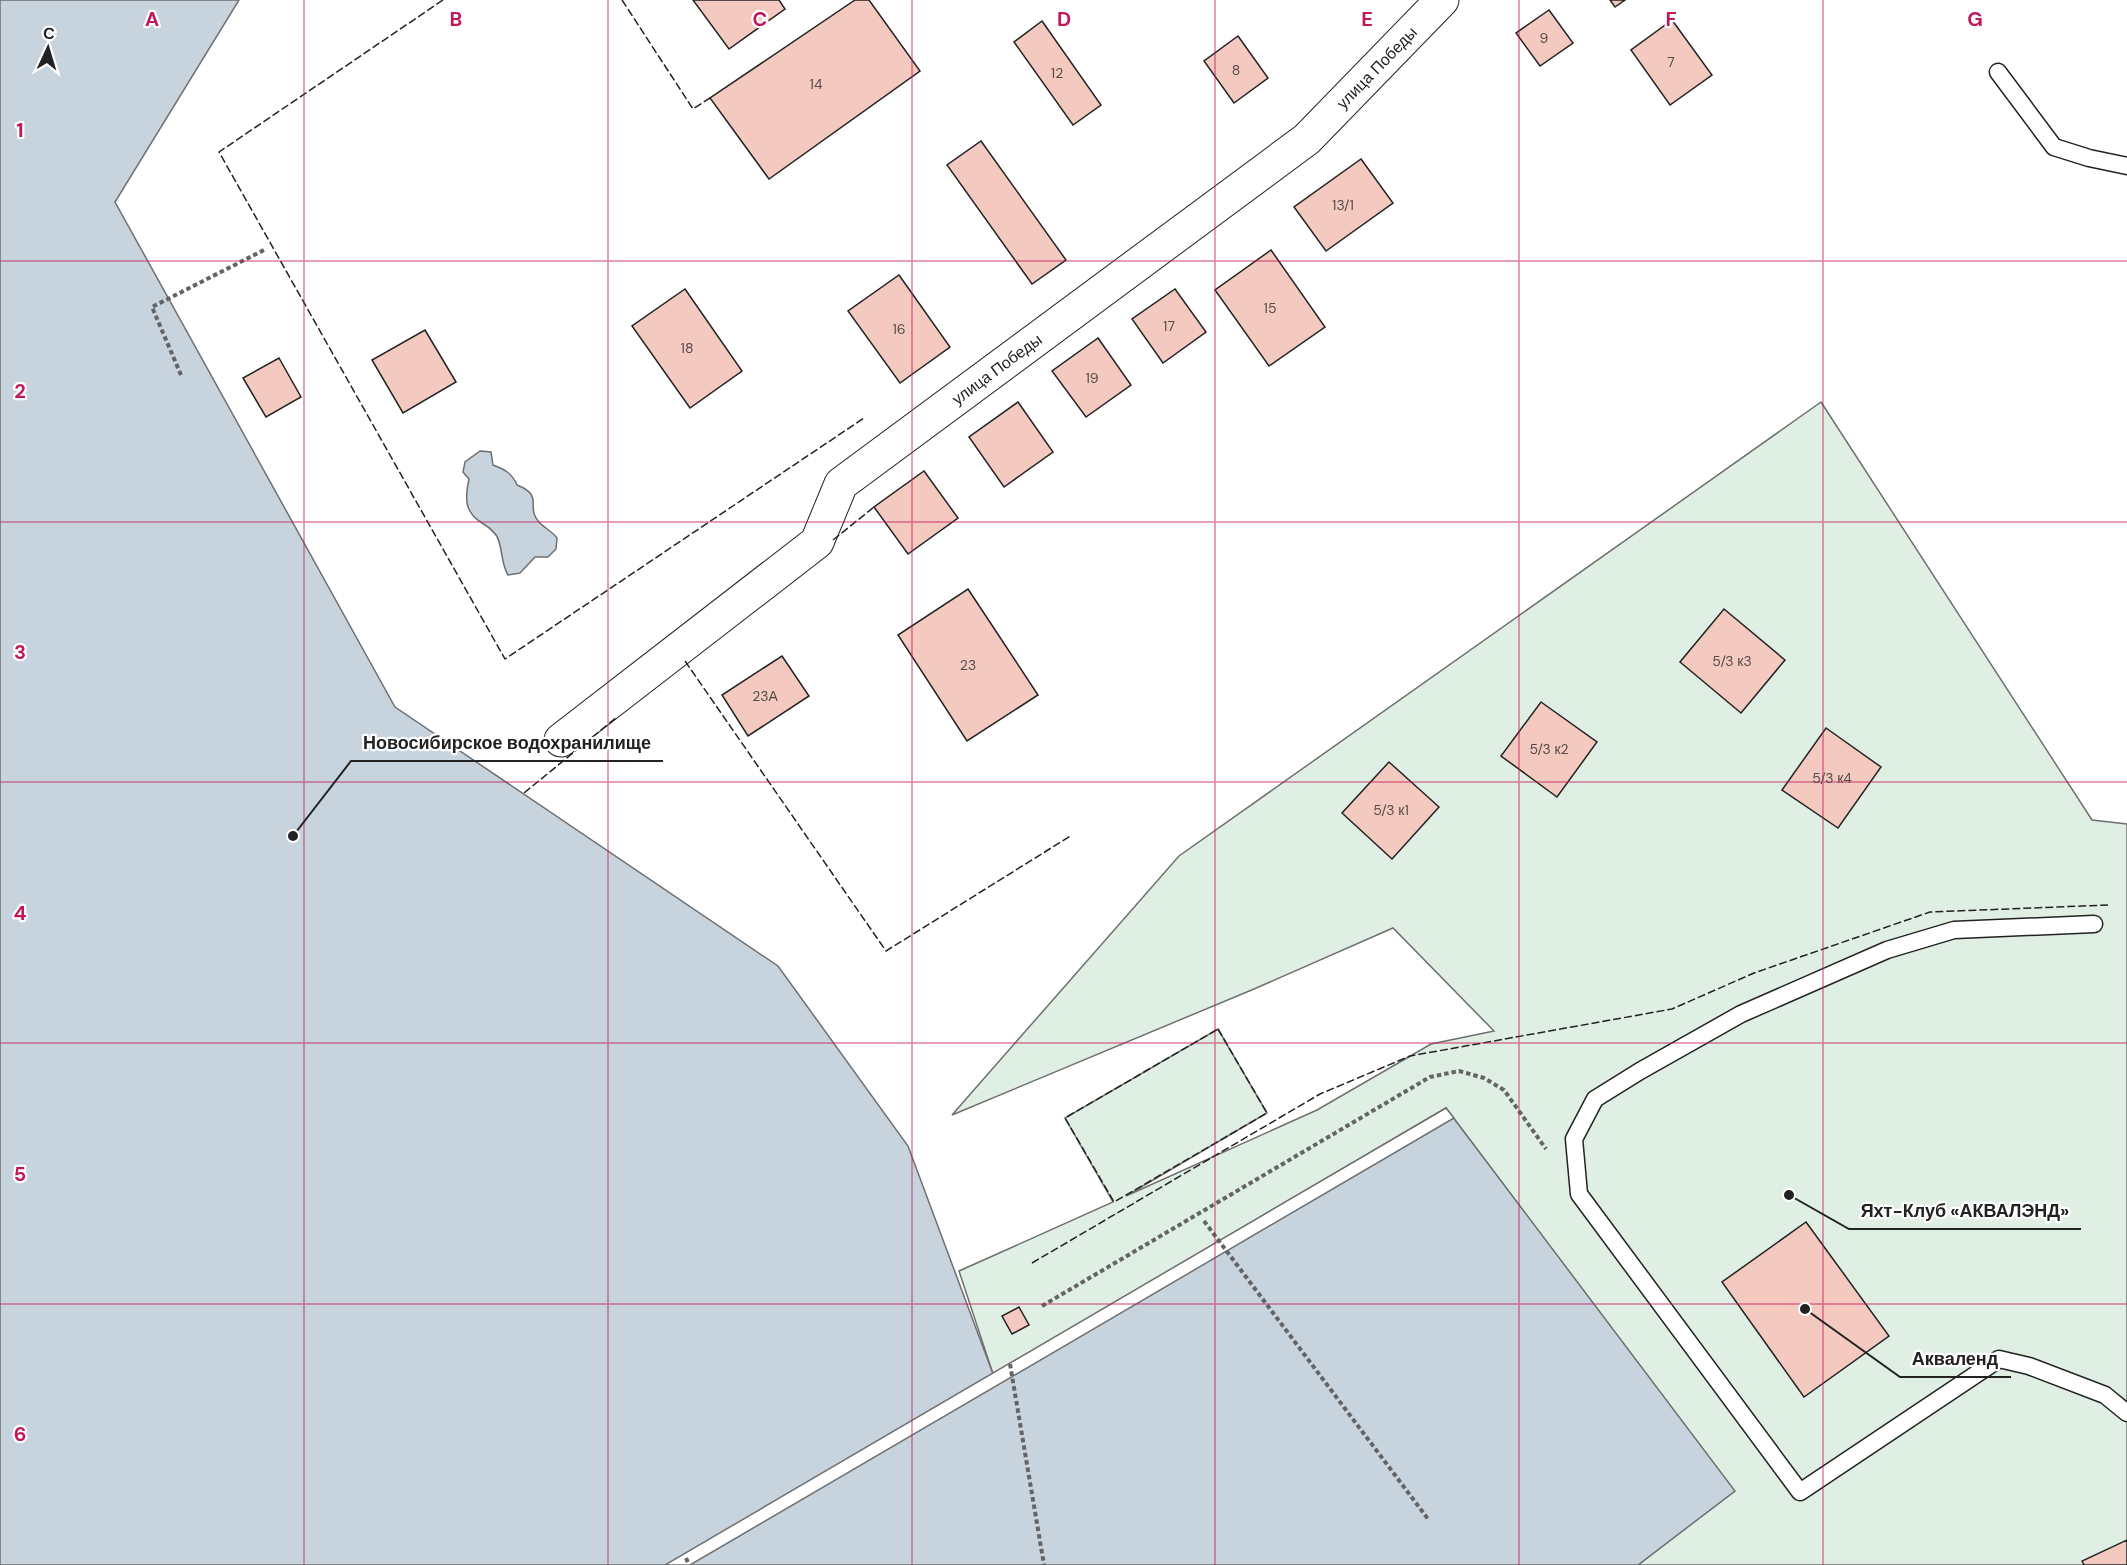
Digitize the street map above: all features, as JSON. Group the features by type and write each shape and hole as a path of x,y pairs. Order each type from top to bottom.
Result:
{"street":[{"name":"улица Победы","path":"561,740 817,542 841,484 1307,139 1442,0"}],"lane":[{"path":"1998,72 2054,147 2089,158 2127,166"},
{"path":"2094,924 1954,930 1887,950 1741,1014 1640,1071 1595,1099 1575,1139 1579,1194 1800,1492 1999,1359 2029,1366 2105,1395 2127,1413"}],"path":[{"path":"182,375 152,307 266,249"},
{"path":"1042,1306 1430,1077 1459,1071 1484,1078 1504,1090 1579,1194"},
{"path":"1204,1221 1428,1519"},
{"path":"1010,1364 1044,1565"},
{"path":"686,1558 689,1565"}],"green space":[{"path":"1821,402 2092,820 2127,824 2127,1565 1638,1565 1734,1491 1446,1108 993,1374 959,1271 1113,1202 1065,1118 1218,1029 1267,1113 1126,1196 1317,1110 1431,1044 1494,1031 1393,928 1254,989 952,1115 1179,856"}],"shaded area":[{"path":"0,0 239,0 115,202 395,707 778,966 908,1146 993,1374 1446,1108 1735,1491 1638,1565 0,1565"},
{"path":"480,451 491,452 493,465 507,472 517,485 530,493 533,498 535,517 557,538 556,549 548,557 535,557 520,573 508,575 496,535 476,519 467,504 469,479 463,472 465,462"}],"pier":[{"path":"1446,1108 1454,1118 690,1565 665,1565"}],"building":[{"path":"693,0 779,0 785,9 729,49"},
{"path":"855,0 869,0 920,71 769,179 710,98"},
{"path":"1610,0 1625,0 1615,7"},
{"path":"1549,10 1573,43 1540,66 1516,33"},
{"path":"1672,20 1712,75 1670,105 1631,50"},
{"path":"1042,21 1101,105 1073,125 1014,42"},
{"path":"1238,36 1268,78 1234,103 1204,61"},
{"path":"981,141 1066,260 1032,284 947,165"},
{"path":"1361,159 1393,203 1326,251 1294,207"},
{"path":"1271,250 1325,327 1269,366 1215,290"},
{"path":"899,275 950,347 900,383 848,311"},
{"path":"685,289 742,371 690,408 632,326"},
{"path":"1175,289 1206,332 1163,363 1132,319"},
{"path":"425,330 456,382 403,413 372,360"},
{"path":"1098,338 1131,385 1086,417 1052,371"},
{"path":"279,358 301,397 266,417 243,378"},
{"path":"1018,402 1053,452 1004,487 969,437"},
{"path":"924,471 958,518 908,554 874,507"},
{"path":"968,589 1038,695 967,741 898,635"},
{"path":"1724,609 1785,660 1741,713 1680,662"},
{"path":"782,656 809,696 748,736 722,695"},
{"path":"1541,702 1597,742 1557,797 1501,756"},
{"path":"1826,728 1881,767 1838,828 1782,790"},
{"path":"1389,762 1439,807 1392,859 1342,813"},
{"path":"1806,1222 1889,1336 1804,1397 1722,1282"},
{"path":"1019,1307 1029,1325 1012,1334 1002,1316"},
{"path":"2127,1540 2127,1565 2084,1565 2082,1561"}],"fence":[{"path":"443,0 219,152 505,659 864,418"},
{"path":"622,0 693,109 710,98"},
{"path":"833,540 874,507"},
{"path":"685,661 886,951 1072,835"},
{"path":"524,793 617,717"},
{"path":"1032,1263 1320,1094 1410,1056 1672,1009 1754,973 1930,912 2108,905"},
{"path":"1218,1029 1267,1113 1114,1202 1065,1118 1218,1029"}],"place":[{"name":"Новосибирское водохранилище","path":"293,836"},
{"name":"Яхт-Клуб «АКВАЛЭНД»","path":"1789,1195"},
{"name":"Акваленд","path":"1805,1309"}]}
